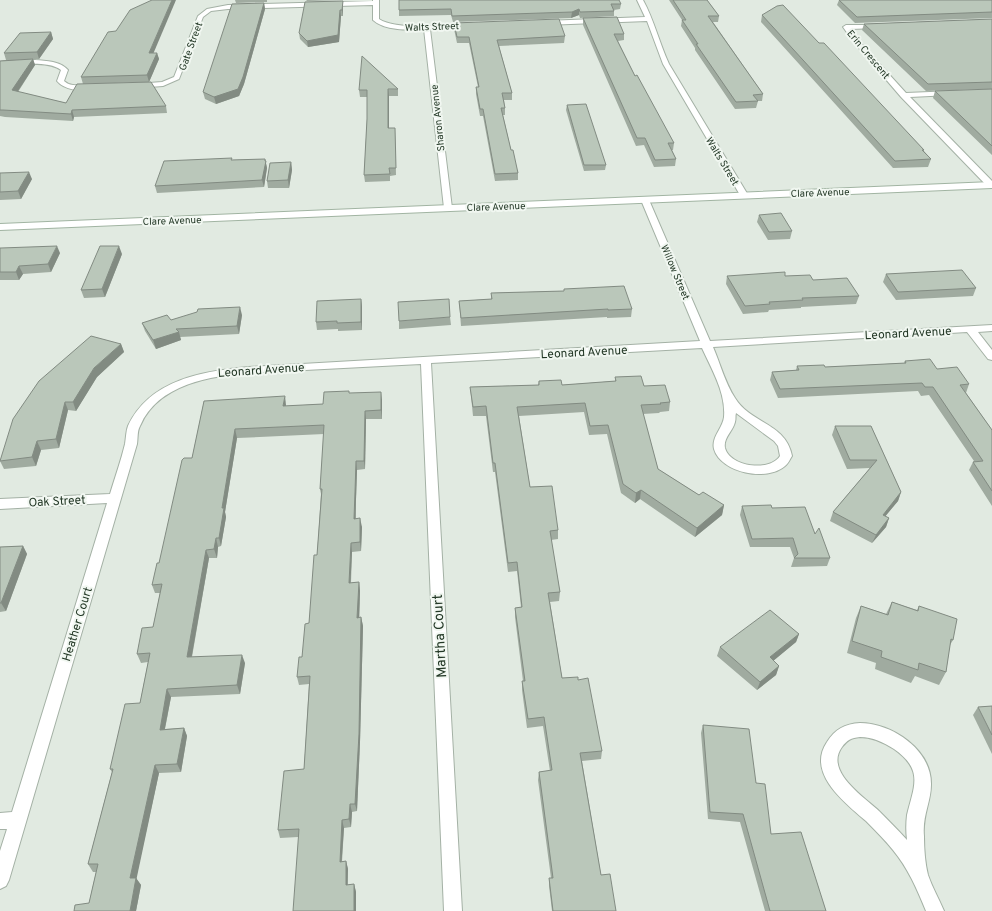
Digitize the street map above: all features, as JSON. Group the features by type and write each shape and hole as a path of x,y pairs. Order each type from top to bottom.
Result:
{"street":[{"name":"Walts Street","path":"640,0 650,19 656,41 666,65 744,195"},
{"path":"376,2 376,20 383,25"},
{"name":"Gate Street","path":"128,86 172,83 179,75 200,17 203,13 211,10 228,7 376,2"},
{"path":"538,23 650,19"},
{"name":"Walts Street","path":"373,28 383,25 398,28 475,25"},
{"name":"Erin Crescent","path":"884,26 846,27 855,40 904,95 992,185"},
{"name":"Sharon Avenue","path":"427,27 448,208"},
{"path":"0,64 49,63 60,66 65,70 60,81 66,86 74,88 96,87"},
{"path":"54,89 66,86"},
{"path":"904,95 960,93"},
{"name":"Clare Avenue","path":"0,227 992,185"},
{"name":"Willow Street","path":"645,200 730,400"},
{"name":"Leonard Avenue","path":"178,385 191,379 220,372 992,328"},
{"path":"970,329 992,356"},
{"name":"Martha Court","path":"426,361 453,911"},
{"name":"Heather Court","path":"0,880 131,444 134,427 139,417 155,399 178,385"},
{"path":"730,400 740,412 778,437 784,446 786,454 782,462 774,468 762,471 749,470 736,466 726,459 720,450 719,442 728,423 730,400"},
{"name":"Oak Street","path":"0,504 115,498"},
{"path":"919,872 915,842 915,820 923,782 919,766 909,751 894,739 876,731 859,730 844,734 833,744 829,758 832,774 841,790 881,824 900,845 919,872 935,911"},
{"path":"0,821 17,820"}],"building":[{"path":"152,0 172,0 149,53 157,53 147,75 81,77 108,32 116,31 130,10"},
{"path":"399,0 619,0 621,4 611,4 614,11 580,12 579,9 572,12 452,16 451,9 399,10"},
{"path":"673,0 707,0 719,16 708,16 763,94 753,95 758,101 736,102 696,44 698,44 682,20 686,20"},
{"path":"839,0 992,0 992,12 857,17"},
{"path":"343,1 342,10 340,10 338,35 307,41 299,33 305,2"},
{"path":"264,3 243,77 238,89 214,97 203,92 232,4"},
{"path":"783,5 819,43 824,43 931,159 895,161 762,15 777,6"},
{"path":"617,17 624,34 614,34 635,76 637,75 674,143 668,143 676,159 655,160 645,138 637,138 583,18"},
{"path":"559,19 565,36 497,40 512,93 502,93 505,108 501,108 518,173 495,174 483,109 480,109 476,87 479,87 469,37 457,37 454,23"},
{"path":"992,19 992,82 928,84 864,24"},
{"path":"51,32 37,52 4,53 20,33"},
{"path":"362,56 398,89 388,89 388,128 395,128 396,168 389,168 390,174 364,175 367,90 359,90"},
{"path":"33,59 12,90 66,103 77,84 151,82 166,106 72,110 71,114 0,110 0,61"},
{"path":"992,89 992,146 935,91"},
{"path":"586,104 606,165 584,165 567,105"},
{"path":"232,158 231,160 265,159 266,161 262,180 155,186 164,161"},
{"path":"291,162 288,180 267,181 270,163"},
{"path":"29,172 18,191 0,192 0,173"},
{"path":"781,213 792,231 769,232 759,215"},
{"path":"57,246 48,264 19,266 16,272 0,272 0,248"},
{"path":"100,246 119,246 102,289 81,290"},
{"path":"962,270 976,288 898,292 886,274"},
{"path":"785,272 785,276 810,275 813,280 847,278 859,296 802,298 803,300 769,302 770,304 745,306 727,276"},
{"path":"624,286 632,309 608,309 461,318 459,301 492,299 491,293 564,291 564,289"},
{"path":"361,299 361,322 316,322 317,301"},
{"path":"449,299 450,317 399,321 398,302"},
{"path":"240,307 237,326 176,329 179,332 153,340 142,323 167,315 171,320 197,312 198,309"},
{"path":"91,336 121,344 94,368 73,402 65,402 56,439 37,441 32,457 0,461 13,419 39,381"},
{"path":"930,359 937,369 957,367 969,384 960,385 992,430 992,491 973,462 983,461 933,387 925,387 922,383 780,389 772,372 799,370 797,366 824,365 825,367 906,363 905,361"},
{"path":"641,376 644,386 665,385 670,402 641,405 658,469 699,495 703,492 724,505 697,528 641,490 636,493 623,484 608,425 590,426 585,403 517,407 530,487 552,486 558,530 550,531 560,592 548,593 562,678 578,677 578,680 588,678 602,751 580,753 601,875 610,874 616,911 553,911 549,878 553,878 539,772 552,770 544,717 528,719 522,681 525,681 515,608 522,607 517,562 508,563 486,406 473,407 470,387 539,385 539,381 561,380 562,385 616,381 615,377"},
{"path":"349,391 349,393 381,392 381,410 365,411 364,461 356,461 354,519 360,518 360,542 351,543 349,583 359,582 357,618 361,617 359,734 355,804 350,804 349,819 342,820 340,862 346,861 346,885 354,884 354,911 293,911 299,829 278,830 284,771 304,769 310,676 297,677 299,657 302,657 305,624 309,623 314,555 317,555 322,489 320,489 324,425 235,429 222,508 224,508 219,538 216,538 214,549 206,550 187,657 242,655 237,685 167,689 160,730 184,728 177,764 155,765 130,878 136,878 130,911 74,911 75,905 89,903 98,864 88,864 113,769 110,769 125,704 140,703 150,653 137,654 142,628 153,627 162,584 152,585 157,563 159,563 182,460 184,458 192,458 204,401 285,396 283,406 323,404 324,392"},
{"path":"835,426 871,426 901,492 883,515 889,518 876,535 833,512 877,460 850,460"},
{"path":"771,505 772,508 805,507 815,534 819,528 830,558 794,558 798,554 793,538 752,539 742,506"},
{"path":"23,546 1,603 0,603 0,547"},
{"path":"892,602 918,611 919,606 957,619 953,640 951,639 946,672 919,663 918,670 881,657 882,651 852,641 861,606 888,615"},
{"path":"770,610 799,634 770,657 779,666 760,682 720,647"},
{"path":"992,706 992,735 978,707"},
{"path":"703,725 749,729 756,783 765,784 771,834 801,832 826,911 770,911 743,814 710,812"}]}
